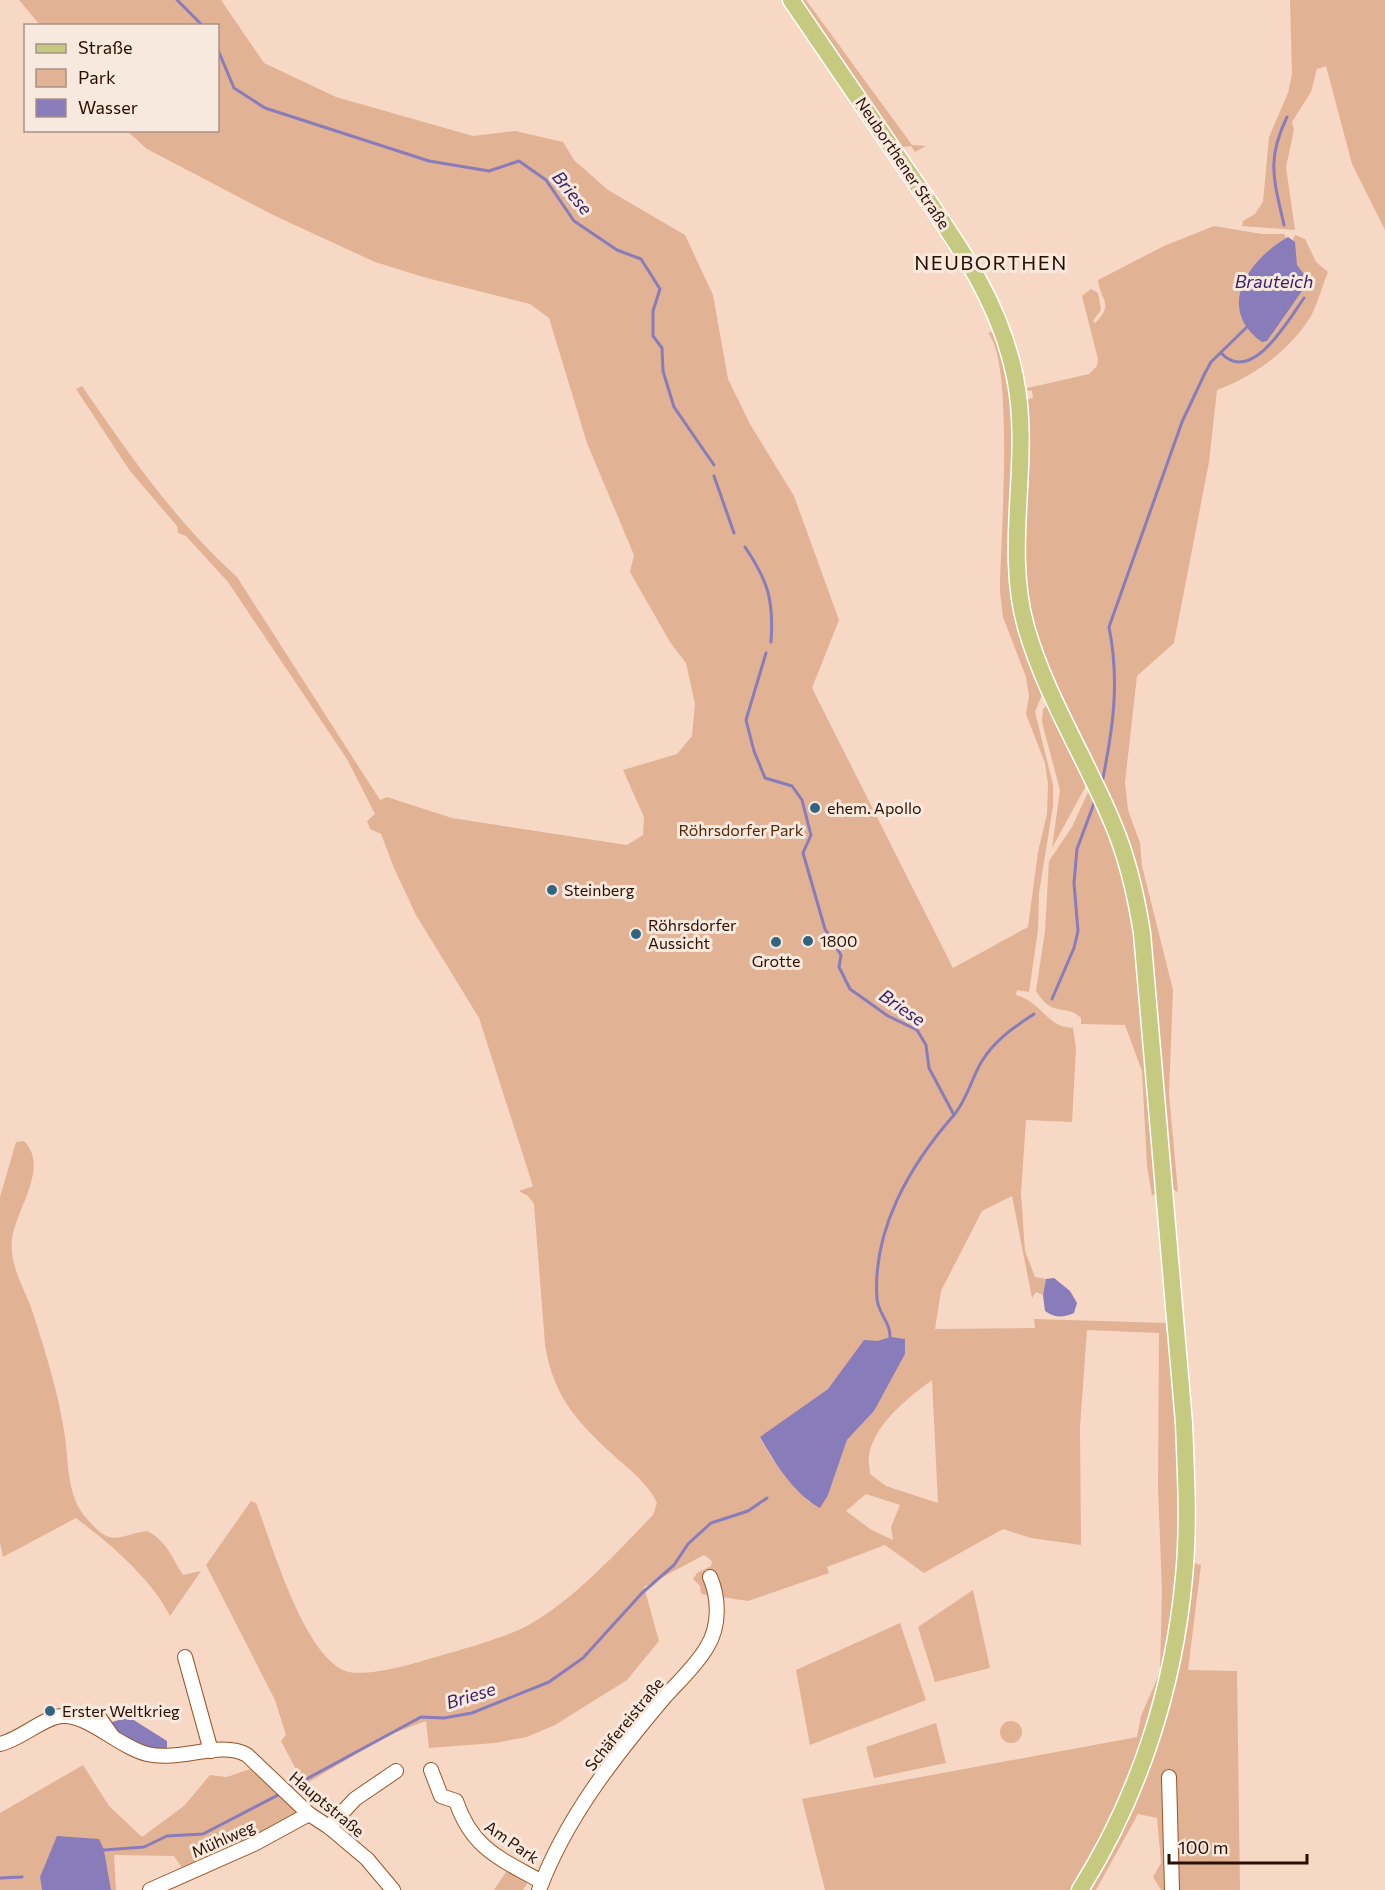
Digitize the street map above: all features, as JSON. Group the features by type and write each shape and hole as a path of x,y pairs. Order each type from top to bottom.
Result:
{"main road":[{"name":"Neuborthener Straße","path":"791,0 957,243 994,307 1006,338 1016,379 1021,427 1016,547 1023,611 1042,673 1114,825 1133,881 1143,944 1184,1423 1187,1523 1184,1578 1175,1639 1153,1734 1123,1811 1080,1890"}],"street":[{"name":"Schäfereistraße","path":"540,1886 570,1823 604,1773 708,1646 718,1612 715,1588 710,1577"},
{"path":"185,1657 211,1751"},
{"name":"Hauptstraße","path":"0,1744 26,1735 60,1715 71,1716 148,1754 174,1756 237,1749 247,1755 309,1814 329,1827 380,1870 393,1890"},
{"path":"92,1718 98,1716 102,1718 114,1739"},
{"name":"Am Park","path":"431,1770 441,1796 456,1801 464,1822 479,1843 540,1886"},
{"path":"329,1827 356,1799 396,1771"},
{"path":"1169,1777 1172,1890"},
{"name":"Mühlweg","path":"150,1890 254,1844 309,1814"}],"green space":[{"name":"Röhrsdorfer Park","path":"19,0 221,0 264,63 336,97 473,136 515,131 563,142 574,160 608,190 685,235 713,295 728,379 750,424 794,496 839,620 812,688 953,968 1028,927 1038,852 1047,814 1048,784 1045,763 1026,714 1029,696 1026,677 1003,617 1000,592 1004,415 996,351 988,333 997,331 1015,407 1011,509 1044,690 1035,712 1053,785 1053,806 1039,893 1038,930 1029,992 1017,990 1016,995 1025,998 1056,1023 1073,1028 1076,1048 1072,1122 1026,1120 1021,1193 1025,1251 1035,1277 1046,1279 1043,1295 1036,1292 1032,1298 1012,1196 982,1211 941,1291 935,1329 1035,1328 1034,1319 1166,1323 1166,1331 1172,1331 1179,1417 1182,1560 1201,1565 1188,1670 1237,1671 1240,1890 1161,1890 1153,1877 1161,1863 1157,1818 1138,1814 1096,1890 825,1890 802,1799 1137,1737 1141,1716 1160,1672 1162,1591 1158,1487 1159,1333 1087,1330 1080,1427 1081,1545 1031,1538 1003,1529 924,1573 885,1545 827,1567 829,1573 748,1601 701,1594 700,1586 693,1579 697,1573 711,1566 712,1561 704,1555 644,1587 659,1641 627,1680 555,1725 527,1737 495,1743 429,1748 426,1721 386,1736 304,1785 281,1741 286,1735 275,1700 206,1565 251,1501 256,1503 290,1594 314,1641 328,1659 343,1670 359,1673 380,1671 419,1662 489,1641 527,1626 562,1603 594,1575 653,1515 657,1503 641,1481 581,1423 562,1396 555,1381 545,1344 534,1204 528,1196 519,1191 533,1186 479,1018 416,915 381,834 370,829 367,821 375,814 347,759 228,582 186,536 178,533 177,526 130,471 76,389 82,386 135,462 173,510 214,556 237,577 380,800 387,797 452,818 627,845 643,835 644,817 623,770 677,754 692,736 695,704 686,663 670,642 630,572 634,555 587,443 549,318 530,304 427,278 375,262 273,215 147,149 128,132 219,132 219,24 39,24","holes":["891,1337 874,1411 847,1440 828,1495 809,1502 773,1460 760,1438 828,1389 877,1341","932,1380 938,1503 886,1486 870,1474 869,1460 872,1443 885,1422 903,1403","866,1494 900,1505 891,1527 893,1540 870,1529 846,1511"]},
{"path":"797,0 806,0 912,145 926,146 915,152 911,146 898,148"},
{"path":"1290,0 1385,0 1385,230 1352,164 1326,66 1317,69 1311,92 1292,122 1294,130 1286,167 1295,230 1242,226 1243,221 1255,214 1263,202 1269,137 1288,93 1292,74"},
{"path":"1214,226 1262,234 1284,234 1286,238 1260,259 1244,283 1241,296 1242,309 1247,323 1258,338 1309,282 1297,265 1293,239 1295,235 1305,239 1316,262 1328,272 1311,316 1282,351 1258,370 1217,390 1209,462 1174,643 1137,676 1125,782 1128,810 1140,843 1142,866 1173,990 1169,1094 1178,1192 1172,1189 1147,932 1074,724 1039,648 1024,585 1024,400 1033,398 1032,391 1023,389 1089,374 1097,366 1098,359 1082,296 1091,289 1098,293 1101,310 1093,321 1095,323 1101,317 1105,306 1098,280 1164,246"},
{"path":"1049,703 1087,784 1052,848 1060,790 1042,722 1043,709"},
{"path":"1089,790 1107,828 1132,902 1159,1189 1152,1196 1147,1166 1142,1071 1125,1025 1081,1024 1081,1018 1070,1011 1048,1005 1036,991 1045,931 1049,861 1072,827"},
{"path":"24,1141 31,1151 34,1163 33,1176 12,1239 13,1259 33,1313 56,1390 72,1491 80,1510 103,1534 115,1538 147,1531 160,1540 183,1575 201,1571 170,1616 141,1575 76,1518 3,1557 0,1543 0,1197 16,1142"},
{"path":"973,1590 990,1668 935,1682 918,1627"},
{"path":"900,1623 926,1700 810,1745 796,1670"},
{"path":"1011,1721 1021,1728 1022,1732 1015,1742 1011,1743 1001,1736 1000,1732 1007,1722"},
{"path":"936,1723 946,1763 874,1778 866,1747"},
{"path":"83,1765 109,1806 142,1837 184,1806 210,1775 227,1777 250,1769 297,1812 297,1817 184,1871 174,1856 114,1855 116,1890 111,1890 104,1850 40,1877 42,1890 0,1890 0,1813"},
{"path":"508,1869 528,1882 523,1890 494,1890"}],"water":[{"name":"Brauteich","path":"1288,237 1295,242 1297,265 1309,281 1267,341 1262,342 1248,329 1240,314 1239,299 1250,270 1261,257"},
{"path":"1054,1278 1070,1291 1077,1303 1074,1313 1059,1316 1045,1311 1043,1295 1046,1279"},
{"path":"891,1337 905,1339 905,1354 874,1411 847,1440 828,1495 820,1508 793,1486 778,1467 760,1437 828,1389 864,1340 877,1341"},
{"path":"109,1717 112,1722 129,1717 167,1741 167,1748 150,1749 125,1741 111,1727 106,1719"},
{"path":"57,1836 99,1839 104,1850 111,1890 42,1890 40,1877"}],"waterway":[{"name":"Briese","path":"177,0 201,24"},
{"name":"Briese","path":"219,52 234,88 265,108 429,161 489,171 519,161 546,180 574,221 617,250 641,259 660,289 653,311 653,336 662,348 663,371 674,407 714,465"},
{"path":"1284,225 1275,182 1274,158 1280,132 1287,117"},
{"path":"1221,353 1233,361 1245,361 1257,356 1279,333 1304,298"},
{"path":"1102,783 1115,686 1109,627 1182,422 1211,362 1250,324"},
{"name":"Briese","path":"714,476 734,533"},
{"name":"Briese","path":"745,547 759,570 768,592 772,627 771,642"},
{"name":"Briese","path":"766,653 746,720 754,751 765,778 792,786 802,800 811,835 803,853 825,929 841,955 839,967 850,989 888,1016 917,1030 926,1045 929,1068 954,1115 909,1177 897,1200 881,1248 877,1273 877,1299 889,1328 890,1338"},
{"path":"1052,999 1074,948 1078,931 1074,883 1077,849 1096,798"},
{"path":"954,1115 963,1102 978,1068 992,1047 1034,1014"},
{"name":"Briese","path":"288,1789 421,1717 444,1718 472,1713 549,1682 583,1658 642,1593 674,1565 688,1544 711,1523 748,1511 767,1498"},
{"name":"Briese","path":"104,1850 144,1847 167,1836 203,1834 282,1793"},
{"name":"Briese","path":"0,1878 22,1877"}],"place":[{"name":"ehem. Apollo","path":"815,808"},
{"name":"Steinberg","path":"552,890"},
{"name":"Röhrsdorfer Aussicht","path":"636,934"},
{"name":"1800","path":"808,941"},
{"name":"Grotte","path":"776,942"},
{"name":"Erster Weltkrieg","path":"50,1711"}],"district":[{"name":"NEUBORTHEN","path":"991,263"}]}
